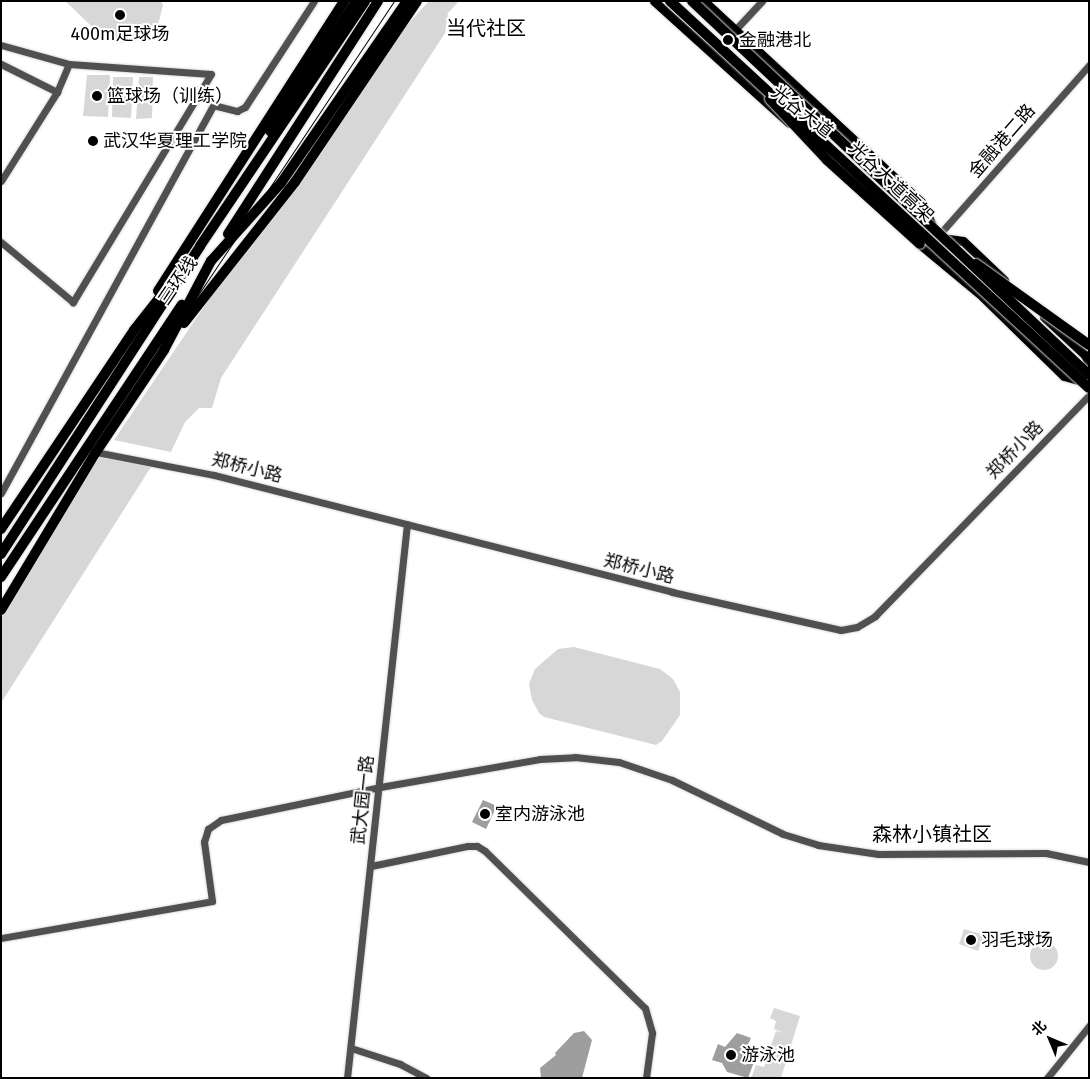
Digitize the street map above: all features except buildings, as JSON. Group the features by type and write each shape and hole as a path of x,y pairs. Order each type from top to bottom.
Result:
{"highway":[{"path":"1,529 132,333 344,1"},
{"path":"132,333 200,246 311,66 356,1"},
{"name":"三环线","path":"1,554 200,246 365,1"},
{"path":"265,217 290,170 347,84 407,1"},
{"path":"1,610 160,347 295,182 380,53 417,1"},
{"name":"光谷大道高架","path":"670,1 1089,388"},
{"name":"光谷大道高架","path":"692,1 958,254 1089,375"},
{"name":"三环线","path":"1,577 160,347 212,260 377,2"},
{"path":"347,84 380,53"},
{"path":"260,130 311,66"},
{"path":"749,73 779,112 827,160 920,244 984,297"},
{"path":"212,260 290,170"},
{"path":"958,254 995,276 1089,345"}],"main road":[{"name":"光谷大道","path":"654,1 775,114 815,141 904,223 937,237 963,241 1085,355 1089,364"},
{"name":"光谷大道","path":"704,1 922,202 946,260 1064,376 1089,382"}],"street":[{"path":"1,493 213,105 237,112 244,107 314,1"},
{"path":"735,30 762,1"},
{"path":"1,45 69,64 211,74 73,302 1,242"},
{"path":"1,64 57,92"},
{"path":"1,180 57,92 69,64"},
{"name":"金融港二路","path":"937,237 1089,65"},
{"name":"郑桥小路","path":"96,452 214,475 805,624 841,630 857,627 876,616 1089,396"},
{"name":"武大园一路","path":"347,1078 407,524"},
{"path":"1,938 212,901 204,842 208,829 221,820 380,787 540,759 575,757 619,762 672,780 783,834 818,846 878,854 1046,853 1089,862"},
{"path":"371,866 468,846 477,846 485,851 645,1008 652,1033 646,1078"},
{"path":"1046,1078 1089,1026"},
{"path":"351,1048 400,1064 426,1078"}],"shaded area":[{"name":"400m足球场","path":"65,1 161,1 163,5 158,25 144,39 125,43 103,37"},
{"path":"429,1 459,1 448,13 445,33 221,378 212,408 199,408 185,422 171,452 114,440 222,280 393,41"},
{"name":"篮球场（训练）","path":"87,75 110,75 108,117 83,116"},
{"path":"113,77 133,77 131,118 112,117"},
{"path":"139,77 153,77 152,118 136,119"},
{"path":"101,455 151,467 1,703 1,608"},
{"path":"574,647 660,669 673,679 680,692 680,715 662,741 656,745 544,717 539,713 532,700 529,684 535,669 558,649"},
{"name":"室内游泳池","path":"483,800 497,806 486,829 472,822"},
{"name":"羽毛球场","path":"964,929 984,935 978,951 959,944"},
{"path":"1044,942 1054,946 1058,956 1054,966 1044,970 1034,966 1030,956 1034,946"},
{"path":"774,1008 800,1016 781,1078 751,1078 756,1065 764,1067 767,1059 775,1061 781,1042 774,1059 767,1057 776,1031 784,1033 774,1029 776,1021 770,1018"},
{"path":"584,1031 592,1040 582,1078 541,1078 540,1068 556,1055 555,1053 574,1033"},
{"name":"游泳池","path":"737,1033 751,1038 745,1051 749,1053 747,1059 754,1062 748,1078 727,1072 722,1063 712,1060 718,1044 725,1047"}],"tram line":[{"path":"1,609 142,379 394,1"}],"place":[{"name":"400m足球场","path":"120,15"},
{"name":"金融港北","path":"728,40"},
{"name":"篮球场（训练）","path":"97,96"},
{"name":"武汉华夏理工学院","path":"93,141"},
{"name":"室内游泳池","path":"485,814"},
{"name":"羽毛球场","path":"971,940"},
{"name":"游泳池","path":"731,1055"}],"district":[{"name":"当代社区","path":"486,28"},
{"name":"森林小镇社区","path":"932,834"}]}
